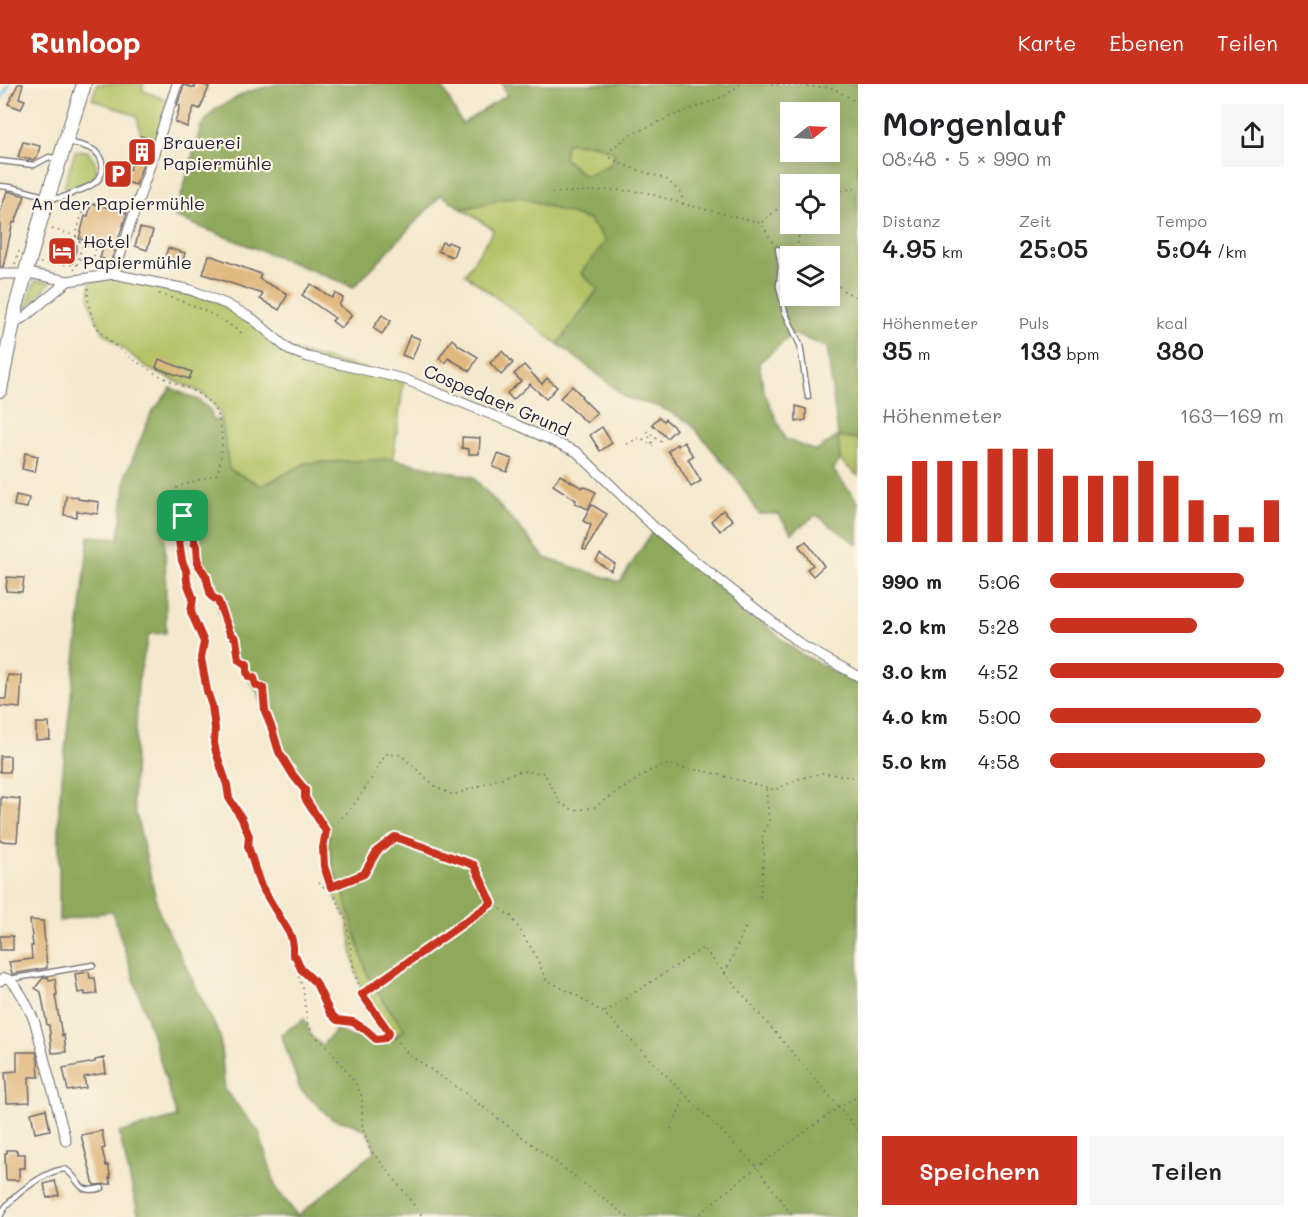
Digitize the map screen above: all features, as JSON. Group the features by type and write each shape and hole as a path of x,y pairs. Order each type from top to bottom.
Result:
{"main road":[{"path":"0,390 18,274 44,211 84,84"}],"street":[{"path":"114,274 177,84"},
{"name":"Cospedaer Grund","path":"0,274 33,274 68,281 114,274 191,290 226,304 253,319 289,350 308,357 404,379 577,452 655,528 704,568 803,646 858,676"},
{"path":"11,325 26,316 68,281"},
{"path":"4,980 20,993 35,1023 66,1142"}],"lane":[{"path":"0,186 61,198 92,186 101,176 102,161 99,155 93,150 66,141"},
{"path":"0,161 34,165 49,157 60,160"},
{"path":"778,249 781,266 779,286 785,312 800,345 808,397"},
{"path":"4,980 93,965"},
{"path":"0,1217 2,1211 18,1194 47,1174 59,1170 66,1169 71,1172 84,1189 89,1191 102,1188"}],"path":[{"path":"683,204 681,193 666,179 623,165 609,157 609,151 630,135 725,96 740,84"},
{"path":"771,84 833,88 858,103"},
{"path":"840,192 858,187"},
{"path":"552,193 614,190 645,192 761,223 778,249"},
{"path":"76,236 84,205"},
{"path":"761,223 780,206"},
{"path":"59,232 87,239"},
{"path":"76,236 82,244 96,248 93,261 79,259"},
{"path":"68,281 77,265 82,244"},
{"path":"18,252 18,274"},
{"path":"37,262 77,265"},
{"path":"88,281 87,297 93,319 103,335 141,366 200,395 214,408 221,428 221,460 217,474 177,488 174,507 182,561 193,598 191,612 204,642 201,658 212,706 216,752 229,798 249,836 248,846 260,884 291,936 293,960 303,988 307,1023 314,1035 328,1047 356,1084 362,1097 362,1124 369,1150 423,1217"},
{"path":"840,287 858,298"},
{"path":"159,294 207,311 244,335"},
{"path":"627,444 640,437 654,447 646,432 648,430 662,442"},
{"path":"174,507 182,506 183,516 189,520 189,530 197,546 198,564 206,576 211,596 218,601 230,633 236,639 239,660 247,664 249,677 254,678 256,685 263,688 265,711 279,752 305,790 305,798 326,831 323,848 324,866 345,919 354,971 362,994 408,1054 462,1091 628,1217"},
{"path":"326,831 355,804 386,754 401,755 436,787 453,795 522,771 544,773 561,804 574,810 593,808 651,770 665,765 709,772 775,790 798,779 822,773 858,778"},
{"path":"760,897 764,854 762,838 769,820 766,789"},
{"path":"327,873 320,884 324,887 331,887 364,874 377,851 395,837 474,865 492,903 511,916 535,954 546,980 604,1013 757,1167 793,1217"},
{"path":"362,994 492,903"},
{"path":"725,974 746,926"},
{"path":"604,1013 703,948 858,1131"},
{"path":"293,955 301,969 316,983 330,1013 337,1020 353,1022 376,1039 385,1038 389,1032"},
{"path":"671,1129 686,1095"},
{"path":"695,1217 757,1167 839,1107 858,1096"}],"green space":[{"path":"97,84 144,84 142,90 169,101 157,140 141,136 137,116 92,99"},
{"path":"277,84 441,84 462,124 507,95 502,84 858,84 858,439 838,437 840,460 833,470 858,502 858,545 816,515 792,533 778,514 759,514 737,479 689,422 660,407 626,398 558,344 598,289 581,273 606,241 589,220 517,196 462,209 441,195 354,287 175,217 201,126 215,109 247,92","holes":["566,143 594,144 615,153 611,164 586,176 564,158","793,334 827,347 838,436 816,451 785,439 764,391 759,363"]},
{"path":"566,143 594,144 615,153 611,164 585,176 564,158"},
{"path":"75,151 87,151 92,156 97,173 90,181 66,189 64,187"},
{"path":"517,196 589,220 606,241 581,273 598,289 558,344 465,274 494,230 462,209"},
{"path":"114,274 226,304 289,350 404,379 393,459 306,463 262,486 229,469 222,419 215,406 202,393 149,369 104,333 95,317 89,297 90,280"},
{"path":"35,281 51,282 25,311"},
{"path":"171,388 198,400 210,410 213,420 222,419 229,469 262,486 306,463 393,459 473,477 545,558 620,582 652,532 799,653 858,684 858,1217 242,1217 241,1215 233,1217 139,1217 119,1133 177,1117 112,911 59,921 59,805 89,536 119,538 126,475 151,414","holes":["183,502 235,659 257,691 274,728 280,750 306,789 328,831 334,871 342,888 367,974 405,1030 378,1041 355,1038 336,1030 322,1045 312,1037 304,1019 281,1034 300,1089 332,1119 353,1124 366,1131 375,1151 298,1216 277,1190 259,1132 225,1090 220,1036 159,912 133,801 138,682 149,634 166,633 165,518 173,503"]},
{"path":"838,436 858,439 858,476 840,460"},
{"path":"328,831 334,871 342,888 362,956 386,1005 405,1030 395,1035 364,993 358,978 347,920 336,898 326,864 324,846"}],"building":[{"path":"18,84 23,84 19,98 25,100 21,109 8,104"},
{"path":"196,84 209,87 200,109 194,107 187,127 175,122 180,106 177,105 184,85 195,88"},
{"name":"Brauerei Papiermühle","path":"141,136 151,140 136,185 123,181 127,169 130,170"},
{"path":"23,142 40,146 37,158 33,160 18,157"},
{"path":"7,191 25,196 15,223 13,222 3,267 0,267 0,213"},
{"path":"91,205 127,213 110,264 103,262 104,259 100,258 104,245 79,239 85,216 88,216"},
{"path":"140,228 153,231 147,250 135,246"},
{"path":"53,240 77,245 73,263 49,258"},
{"path":"442,242 457,246 453,257 438,251"},
{"path":"168,248 185,253 181,269 163,264"},
{"path":"209,255 261,274 259,279 288,294 279,310 260,299 263,294 203,274"},
{"path":"311,284 332,298 335,293 343,298 339,305 352,315 341,328 332,321 335,318 302,295"},
{"path":"382,315 391,321 382,334 373,328"},
{"path":"410,335 420,339 412,359 402,355"},
{"path":"452,339 478,357 470,371 448,358 446,363 439,358"},
{"path":"502,351 513,363 501,375 490,363"},
{"path":"159,359 192,372 189,379 156,368"},
{"path":"524,365 542,384 547,378 557,387 546,399 530,384 513,400 507,393 521,381 514,374"},
{"path":"572,386 597,413 587,423 560,398"},
{"path":"796,406 806,409 806,420 796,422"},
{"path":"659,417 664,421 665,419 676,429 667,438 652,424"},
{"path":"602,427 612,443 600,451 590,435"},
{"path":"462,437 480,438 479,454 469,454 469,449 462,448"},
{"path":"684,442 693,456 688,459 701,481 691,487 668,451"},
{"path":"25,453 38,456 35,472 22,469"},
{"path":"498,454 512,459 507,472 493,467"},
{"path":"560,475 582,488 583,486 596,492 588,509 575,503 576,500 553,485"},
{"path":"16,495 29,498 27,508 14,506"},
{"path":"66,496 99,502 98,514 77,511 76,517 64,515"},
{"path":"592,505 607,514 586,550 583,549 591,525 583,521"},
{"path":"723,510 733,520 721,531 711,521"},
{"path":"806,541 824,566 813,576 807,569 813,565 799,546"},
{"path":"600,554 615,564 611,571 596,561"},
{"path":"7,577 24,578 22,592 6,591"},
{"path":"8,675 22,676 20,708 0,706 0,699 6,699"},
{"path":"36,723 49,723 50,739 36,740"},
{"path":"0,756 10,756 10,772 0,772"},
{"path":"1,797 20,799 17,842 0,841"},
{"path":"30,920 43,921 47,968 12,974 9,962 32,959"},
{"path":"0,936 13,936 13,950 0,950"},
{"path":"89,972 90,978 95,978 97,994 78,993 75,974"},
{"path":"48,977 49,980 55,979 57,995 55,995 66,1052 52,1053 49,1025 47,1025 41,992 35,988 43,978"},
{"path":"17,1052 36,1052 39,1077 29,1077 30,1102 7,1103 5,1072 17,1071"},
{"path":"104,1058 106,1073 84,1077 86,1088 68,1091 63,1068"},
{"path":"46,1109 50,1130 35,1133 31,1113"},
{"path":"102,1131 105,1148 102,1149 106,1166 108,1165 111,1184 94,1185 81,1135"},
{"path":"7,1150 17,1150 17,1154 25,1154 25,1168 19,1168 19,1180 6,1180 5,1153"},
{"path":"55,1181 59,1195 47,1198 44,1184"}],"waterway":[{"path":"0,102 9,84"}],"place":[{"name":"Brauerei Papiermühle","path":"142,152"},
{"name":"An der Papiermühle","path":"118,174"},
{"name":"Hotel Papiermühle","path":"62,251"}],"route":[{"path":"182,506 183,516 189,520 189,530 197,546 198,564 206,576 211,596 218,601 230,633 236,639 239,660 247,664 249,677 254,678 256,685 263,688 265,711 279,752 305,790 305,798 326,831 323,848 324,866 331,887 364,874 377,851 395,837 474,865 492,903 362,994 389,1032 385,1038 376,1039 353,1022 337,1020 330,1013 316,983 301,969 293,955 291,936 274,910 252,864 248,846 249,836 229,798 214,743 215,728 212,706 201,658 204,642 191,612 193,598 182,561 174,507 182,506"}]}
